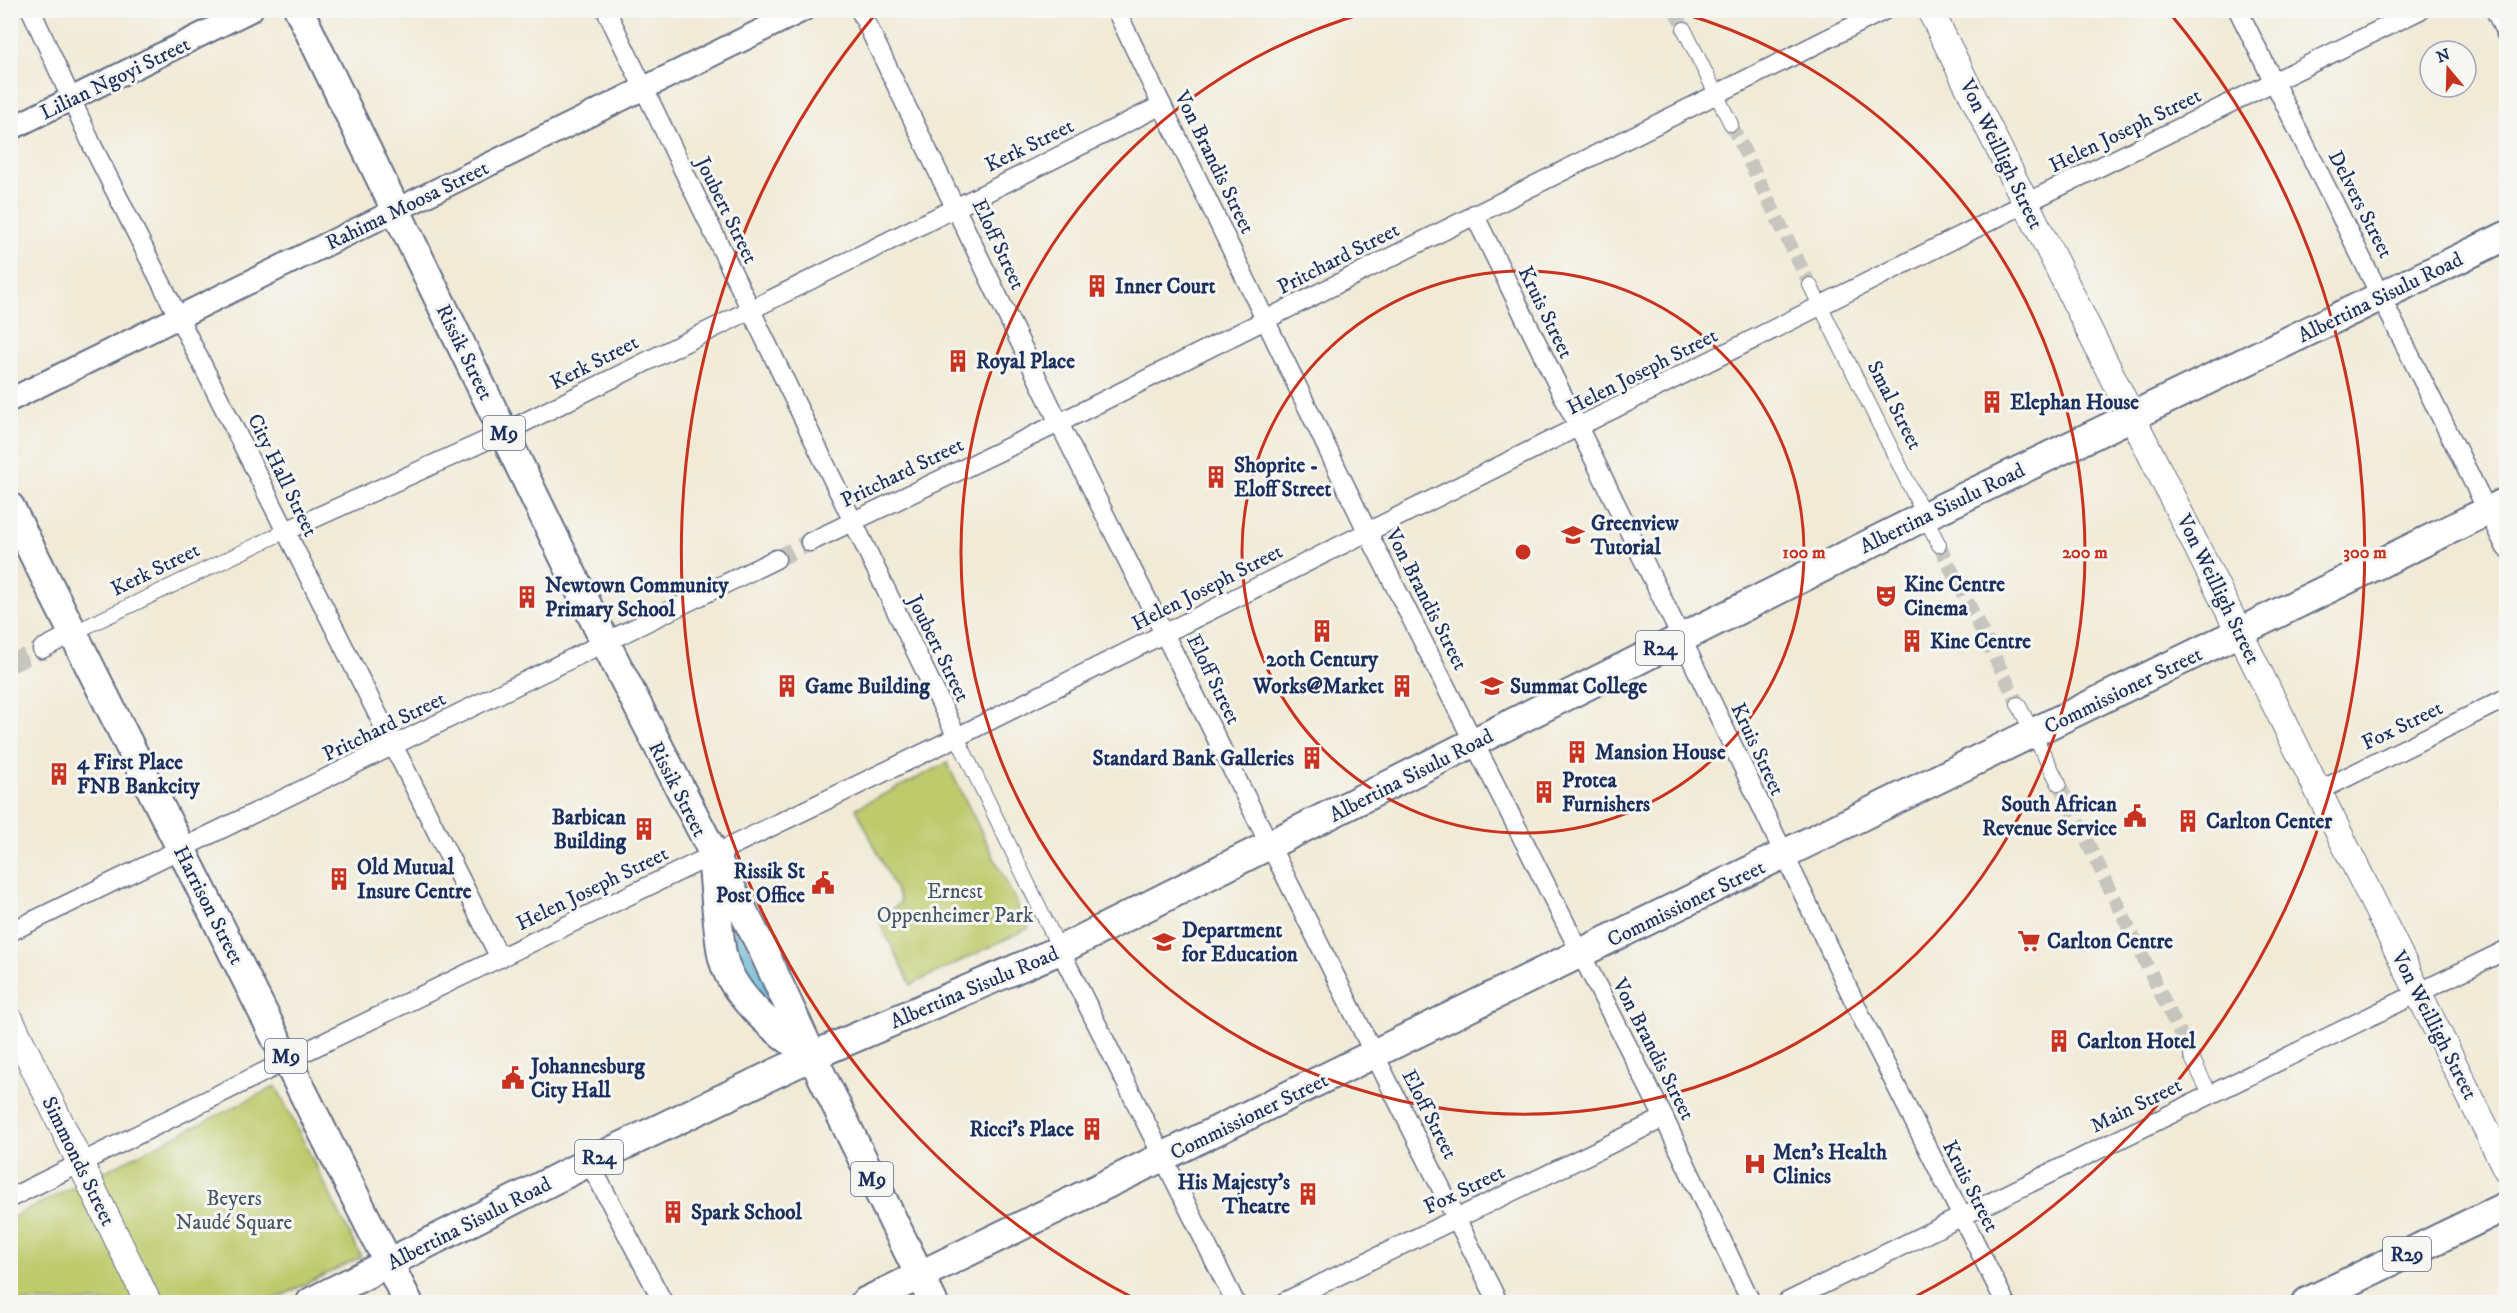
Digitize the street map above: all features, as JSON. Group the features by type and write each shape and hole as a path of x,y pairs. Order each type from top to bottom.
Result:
{"main road":[{"name":"Rissik Street","path":"299,10 605,642 712,855 762,948 812,1056 933,1302"},
{"name":"Von Weilligh Street","path":"1930,10 2506,1169"},
{"name":"Albertina Sisulu Road","path":"311,1302 588,1162 812,1056 1060,950 1925,516 2506,236"},
{"name":"Commissioner Street","path":"865,1302 2498,506"},
{"name":"Harrison Street","path":"10,507 408,1302"},
{"name":"Rissik Street","path":"712,855 723,955 732,978 741,993 786,1038 812,1056"},
{"name":"Simmonds Street","path":"10,1019 148,1302"},
{"name":"R29","path":"2315,1301 2506,1206"}],"street":[{"name":"City Hall Street","path":"31,10 70,100 500,958"},
{"name":"Lilian Ngoyi Street","path":"10,129 251,10"},
{"name":"Joubert Street","path":"606,10 1161,1159 1235,1302"},
{"name":"Rahima Moosa Street","path":"10,400 803,10"},
{"name":"Eloff Street","path":"860,10 1059,423 1166,633 1497,1302"},
{"name":"Von Brandis Street","path":"1116,10 1267,319 1367,531 1664,1118 1751,1302"},
{"name":"Pritchard Street","path":"810,542 1059,423 1885,10"},
{"name":"Delvers Street","path":"2238,10 2382,296 2498,506 2506,548"},
{"name":"Helen Joseph Street","path":"10,1198 288,1060 957,737 2026,203 2420,10"},
{"path":"2494,10 2506,34"},
{"path":"1684,29 1731,124"},
{"name":"Kerk Street","path":"42,648 286,531 503,433 1162,105"},
{"name":"Kruis Street","path":"1474,214 1681,637 1784,855 2005,1302"},
{"name":"Smal Street","path":"1810,285 1939,545"},
{"name":"Pritchard Street","path":"10,932 776,559"},
{"name":"Fox Street","path":"2317,792 2506,698"},
{"path":"2018,704 2059,784"},
{"name":"Main Street","path":"1788,1302 2506,950"},
{"path":"2191,1056 2210,1094"},
{"name":"Fox Street","path":"1284,1302 1664,1118"},
{"path":"588,1162 663,1302"}],"green space":[{"name":"Ernest Oppenheimer Park","path":"947,763 1029,928 911,985 880,923 901,901 856,808"},
{"name":"Beyers Naudé Square","path":"276,1086 361,1257 269,1302 11,1302 11,1218"}],"water":[{"path":"732,914 779,1007 750,986 737,968"}],"tunnel":[{"path":"1675,10 1684,29"},
{"path":"1731,124 1810,285"},
{"path":"776,559 810,542"},
{"path":"1939,545 2018,704"},
{"path":"10,664 42,649"},
{"path":"2059,784 2191,1056"}],"place":[{"name":"Inner Court","path":"1097,286"},
{"name":"Royal Place","path":"958,361"},
{"name":"Elephan House","path":"1992,402"},
{"name":"Shoprite - Eloff Street","path":"1216,477"},
{"name":"Greenview Tutorial","path":"1573,535"},
{"name":"Kine Centre Cinema","path":"1886,596"},
{"name":"Newtown Community Primary School","path":"527,597"},
{"name":"20th Century","path":"1322,631"},
{"name":"Kine Centre","path":"1912,641"},
{"name":"Game Building","path":"787,686"},
{"name":"Works@Market","path":"1402,686"},
{"name":"Summat College","path":"1492,686"},
{"name":"Mansion House","path":"1577,752"},
{"name":"Standard Bank Galleries","path":"1312,758"},
{"name":"4 First Place FNB Bankcity","path":"59,774"},
{"name":"Protea Furnishers","path":"1544,792"},
{"name":"South African Revenue Service","path":"2135,816"},
{"name":"Carlton Center","path":"2188,821"},
{"name":"Barbican Building","path":"644,829"},
{"name":"Old Mutual Insure Centre","path":"339,879"},
{"name":"Rissik St Post Office","path":"823,883"},
{"name":"Carlton Centre","path":"2029,941"},
{"name":"Department for Education","path":"1164,942"},
{"name":"Carlton Hotel","path":"2059,1041"},
{"name":"Johannesburg City Hall","path":"513,1078"},
{"name":"Ricci's Place","path":"1092,1129"},
{"name":"Men's Health Clinics","path":"1755,1164"},
{"name":"His Majesty's Theatre","path":"1308,1194"},
{"name":"Spark School","path":"673,1212"}]}
